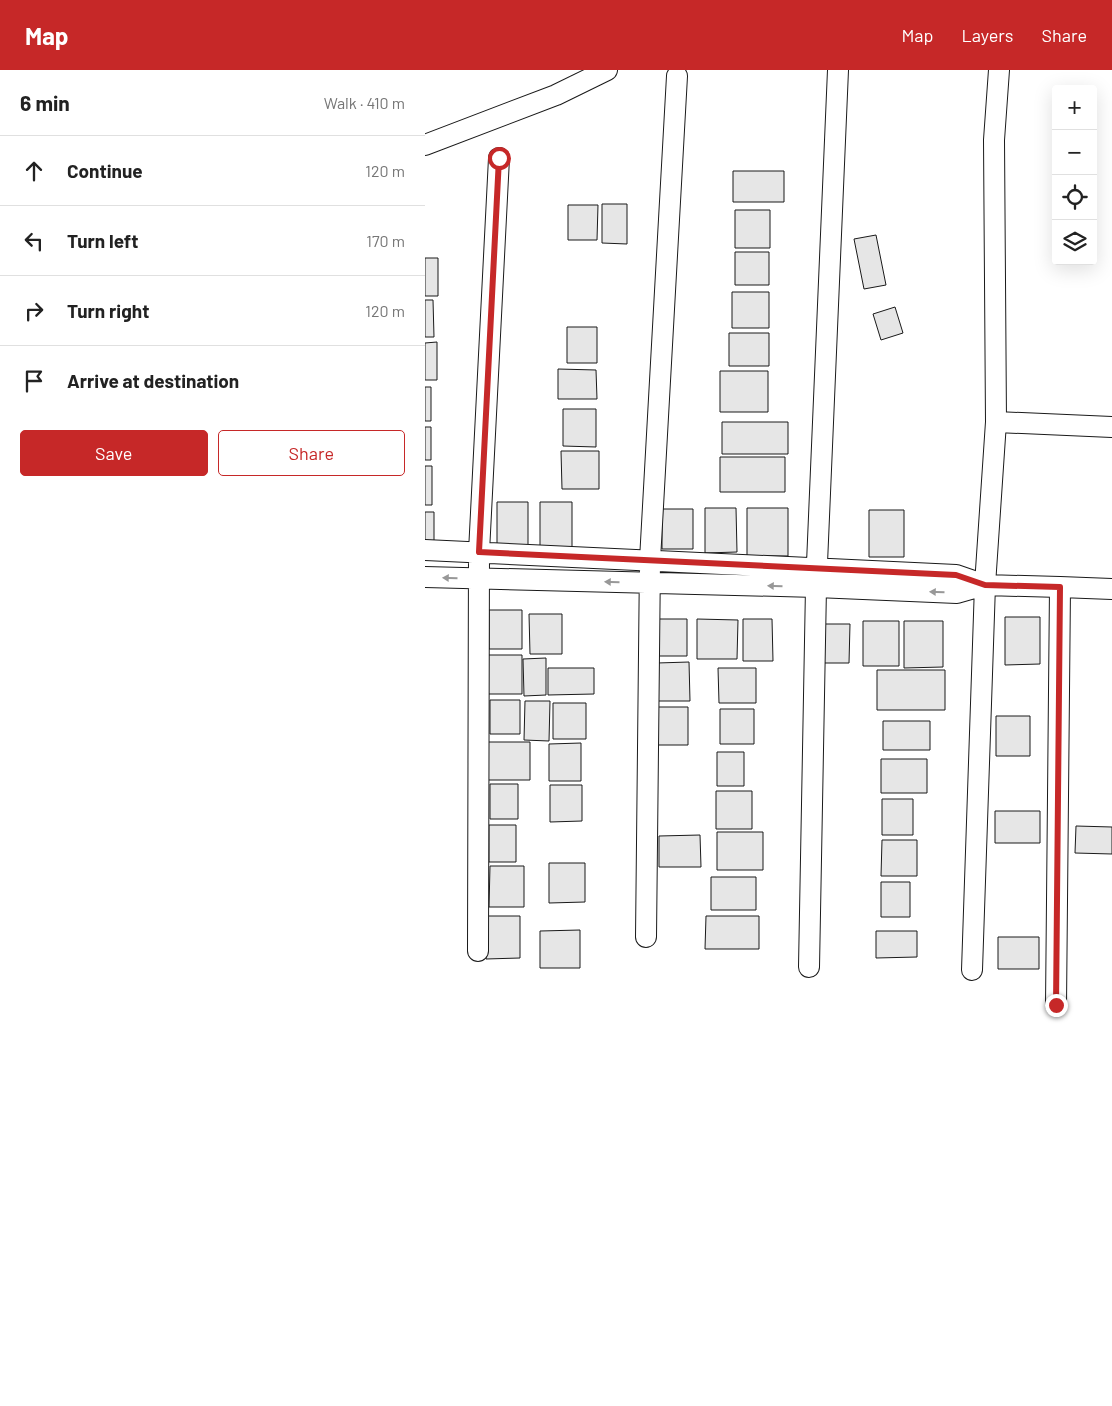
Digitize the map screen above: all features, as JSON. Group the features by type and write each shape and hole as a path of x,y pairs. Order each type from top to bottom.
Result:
{"street":[{"path":"425,145 556,95 607,70"},
{"path":"809,967 816,578 838,70"},
{"path":"972,970 985,585 996,422 994,140 999,70"},
{"path":"646,937 650,560 677,76"},
{"path":"478,951 479,552 499,158"},
{"path":"996,422 1112,427"},
{"path":"425,550 650,560 957,593 985,585 1112,589"},
{"path":"425,577 479,580 650,583 816,578"},
{"path":"1056,1005 1060,587"}],"building":[{"path":"733,171 784,171 784,202 733,202"},
{"path":"602,204 627,204 627,244 602,243"},
{"path":"568,205 598,205 597,240 568,240"},
{"path":"735,210 770,210 770,248 735,248"},
{"path":"876,235 886,285 864,289 854,239"},
{"path":"735,252 769,252 769,285 735,285"},
{"path":"425,258 438,258 438,296 425,296"},
{"path":"732,292 769,292 769,328 732,328"},
{"path":"425,300 433,300 434,337 425,337"},
{"path":"895,307 903,333 881,340 873,314"},
{"path":"567,327 597,327 597,363 567,363"},
{"path":"729,333 769,333 769,366 729,366"},
{"path":"437,342 437,380 425,380 425,343"},
{"path":"558,369 596,370 597,399 558,399"},
{"path":"720,371 768,371 768,412 720,412"},
{"path":"425,387 431,387 431,421 425,421"},
{"path":"563,409 596,409 596,447 563,446"},
{"path":"722,422 788,422 788,454 722,454"},
{"path":"425,427 431,427 431,460 425,460"},
{"path":"561,451 599,451 599,489 562,489"},
{"path":"720,457 785,457 785,492 720,492"},
{"path":"425,466 432,466 432,505 425,505"},
{"path":"497,502 528,502 528,548 497,548"},
{"path":"540,502 572,502 572,549 540,549"},
{"path":"705,508 736,508 737,552 705,553"},
{"path":"747,508 788,508 788,556 747,556"},
{"path":"662,509 693,509 693,549 662,549"},
{"path":"869,510 904,510 904,557 869,557"},
{"path":"425,512 434,512 434,542 425,542"},
{"path":"489,610 522,610 522,649 489,649"},
{"path":"529,614 562,614 562,654 530,654"},
{"path":"1005,617 1040,617 1040,664 1005,665"},
{"path":"655,619 687,619 687,656 655,656"},
{"path":"697,619 738,620 737,659 697,659"},
{"path":"743,619 772,619 773,661 743,661"},
{"path":"863,621 899,621 899,666 863,666"},
{"path":"904,621 943,621 943,667 904,668"},
{"path":"822,624 850,624 849,663 821,663"},
{"path":"488,655 522,655 522,694 488,694"},
{"path":"546,658 546,695 524,696 523,659"},
{"path":"689,662 690,701 657,701 657,663"},
{"path":"548,668 594,668 594,694 548,695"},
{"path":"718,668 756,668 756,703 719,703"},
{"path":"877,670 945,670 945,710 877,710"},
{"path":"490,700 520,700 520,734 490,734"},
{"path":"525,701 550,701 549,741 524,740"},
{"path":"553,703 586,703 586,739 553,739"},
{"path":"658,707 688,707 688,745 658,745"},
{"path":"720,709 754,709 754,744 720,744"},
{"path":"996,716 1030,716 1030,756 996,756"},
{"path":"883,721 930,721 930,750 883,750"},
{"path":"488,742 530,742 530,780 488,780"},
{"path":"581,743 581,781 549,781 549,744"},
{"path":"717,752 744,752 744,786 717,786"},
{"path":"881,759 927,759 927,793 881,793"},
{"path":"490,784 518,784 518,819 490,819"},
{"path":"550,785 582,785 582,821 550,822"},
{"path":"716,791 752,791 752,829 716,829"},
{"path":"882,799 913,799 913,835 882,835"},
{"path":"995,811 1040,811 1040,843 995,843"},
{"path":"489,825 516,825 516,862 489,862"},
{"path":"1076,826 1112,827 1112,854 1075,853"},
{"path":"717,832 763,832 763,870 717,870"},
{"path":"700,835 701,867 659,867 659,836"},
{"path":"882,840 917,840 917,876 881,876"},
{"path":"549,863 585,863 585,902 549,903"},
{"path":"490,866 524,866 524,907 489,907"},
{"path":"711,877 756,877 756,910 711,910"},
{"path":"881,882 910,882 910,917 881,917"},
{"path":"486,916 520,916 520,958 486,959"},
{"path":"706,916 759,916 759,949 705,949"},
{"path":"580,930 580,968 540,968 540,931"},
{"path":"876,931 917,931 917,957 876,958"},
{"path":"998,937 1039,937 1039,969 998,969"}],"route":[{"path":"499,158 479,552 956,575 985,585 1060,587 1056,1005"}]}
